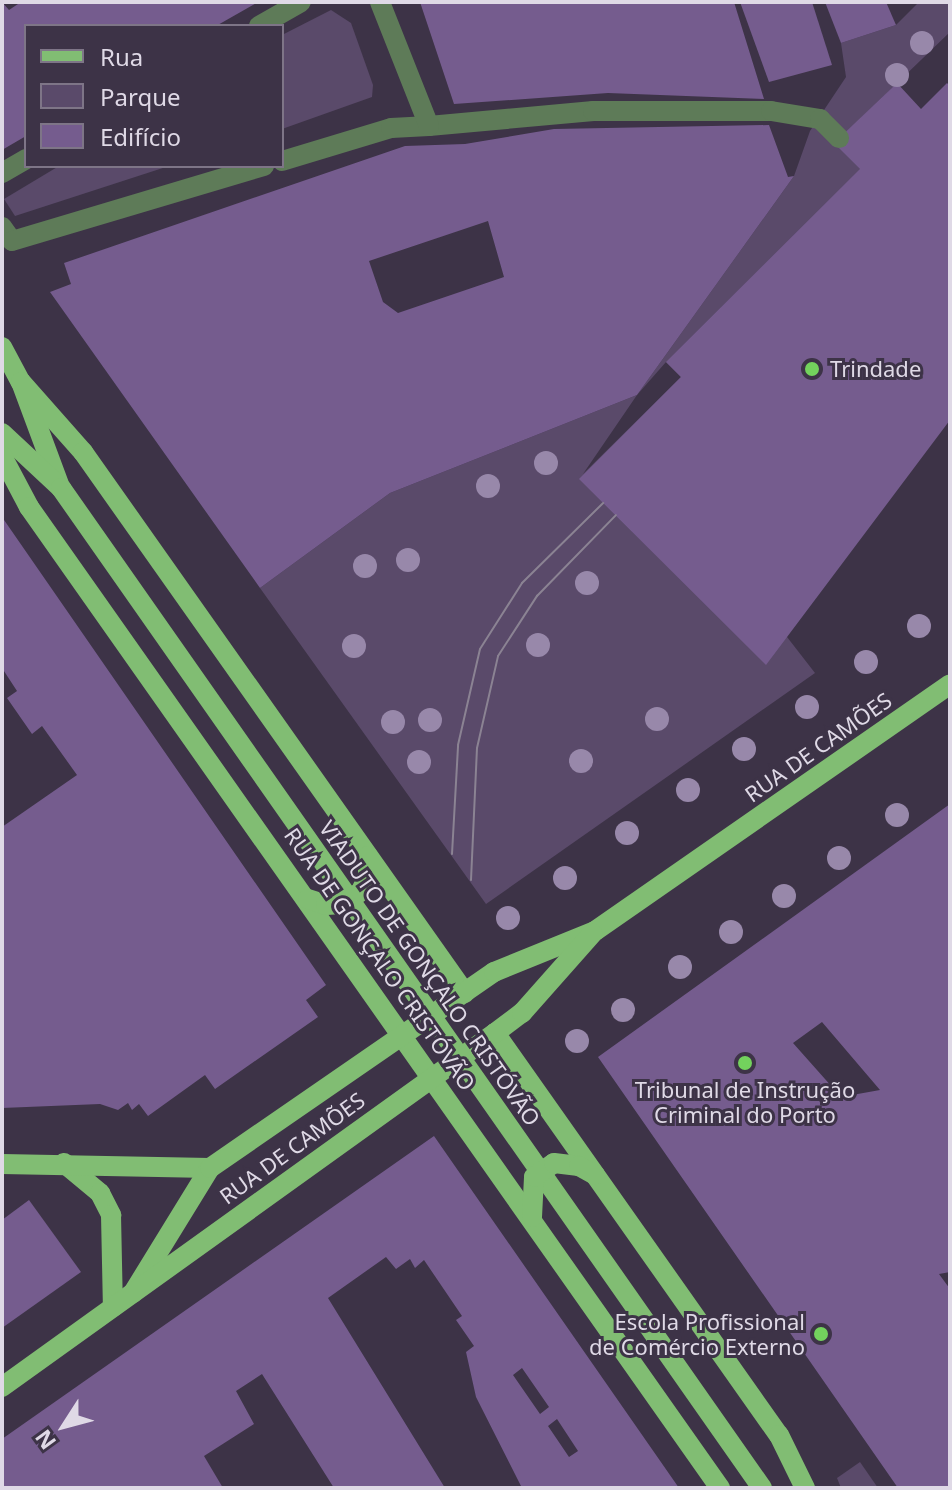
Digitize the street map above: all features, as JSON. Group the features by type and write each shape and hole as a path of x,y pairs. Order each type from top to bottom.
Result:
{"main road":[{"path":"2,347 21,382 61,488"},
{"path":"21,382 83,452 465,993"},
{"path":"2,433 61,488"},
{"name":"RUA DE GONÇALO CRISTÓVÃO","path":"2,456 29,507 435,1077 720,1488"},
{"name":"VIADUTO DE GONÇALO CRISTÓVÃO","path":"61,488 761,1487"},
{"name":"RUA DE CAMÕES","path":"210,1168 494,972 595,931 950,684"},
{"path":"308,899 326,905 344,904 361,891 368,876 368,856"},
{"name":"RUA DE CAMÕES","path":"2,1387 522,1013 595,931"},
{"path":"495,1033 779,1435 805,1488"},
{"path":"64,1163 100,1193 111,1215 113,1307"},
{"path":"532,1217 534,1177 554,1163 579,1166 597,1176"},
{"path":"2,1164 210,1168 133,1293"}],"street":[{"path":"262,24 301,2"},
{"path":"380,2 429,126"},
{"path":"284,160 391,128 593,111 771,111 820,119 839,138"},
{"path":"2,173 24,160"},
{"path":"2,227 12,241 257,168"}],"green space":[{"path":"919,2 950,2 950,32 835,143 911,221 728,561 815,673 486,904 260,588 390,493 637,395 794,176 810,131 846,77 841,43 896,25","holes":["666,362 681,377 583,474 637,395"]},
{"path":"331,10 351,23 373,85 372,97 284,128 284,34"},
{"path":"56,168 163,168 15,216 4,199"},
{"path":"860,1462 878,1488 841,1488 837,1478"}],"building":[{"path":"2,2 9,10 21,2 258,2 220,24 24,24 24,137 2,150"},
{"path":"420,2 734,2 764,99 608,93 454,104"},
{"path":"740,2 812,2 832,65 769,82"},
{"path":"825,2 886,2 896,25 841,43"},
{"name":"Trindade","path":"897,83 921,109 947,83 950,86 950,420 766,665 579,479 681,377 666,362 860,169 834,143"},
{"path":"769,125 788,177 794,176 637,395 390,493 260,588 50,292 71,284 64,263 405,146 465,144 554,129","holes":["488,221 504,277 398,313 383,302 369,261"]},
{"path":"2,517 326,985 306,1000 318,1017 215,1089 205,1075 148,1116 139,1104 132,1110 128,1103 118,1110 100,1104 2,1108 2,827 77,775 42,726 32,734 7,698 17,691 2,668"},
{"path":"950,804 950,1272 939,1274 950,1289 950,1488 898,1488 598,1057","holes":["822,1022 880,1090 841,1097 793,1043"]},
{"path":"434,1136 679,1488 522,1488 476,1397 466,1352 474,1346 456,1320 462,1316 424,1260 415,1268 410,1259 396,1269 386,1257 328,1298 445,1488 334,1488 262,1374 236,1391 254,1424 204,1456 223,1488 2,1488 2,1439","holes":["522,1368 549,1407 540,1414 513,1375","557,1419 578,1451 569,1457 548,1426"]},
{"path":"29,1200 81,1272 2,1328 2,1220"}],"tram line":[{"path":"452,854 458,745 480,649 522,583 603,503"},
{"path":"471,880 477,748 498,656 537,596 616,515"}],"place":[{"name":"Trindade","path":"812,369"},
{"name":"Tribunal de Instrução Criminal do Porto","path":"745,1063"},
{"name":"Escola Profissional de Comércio Externo","path":"821,1334"}]}
